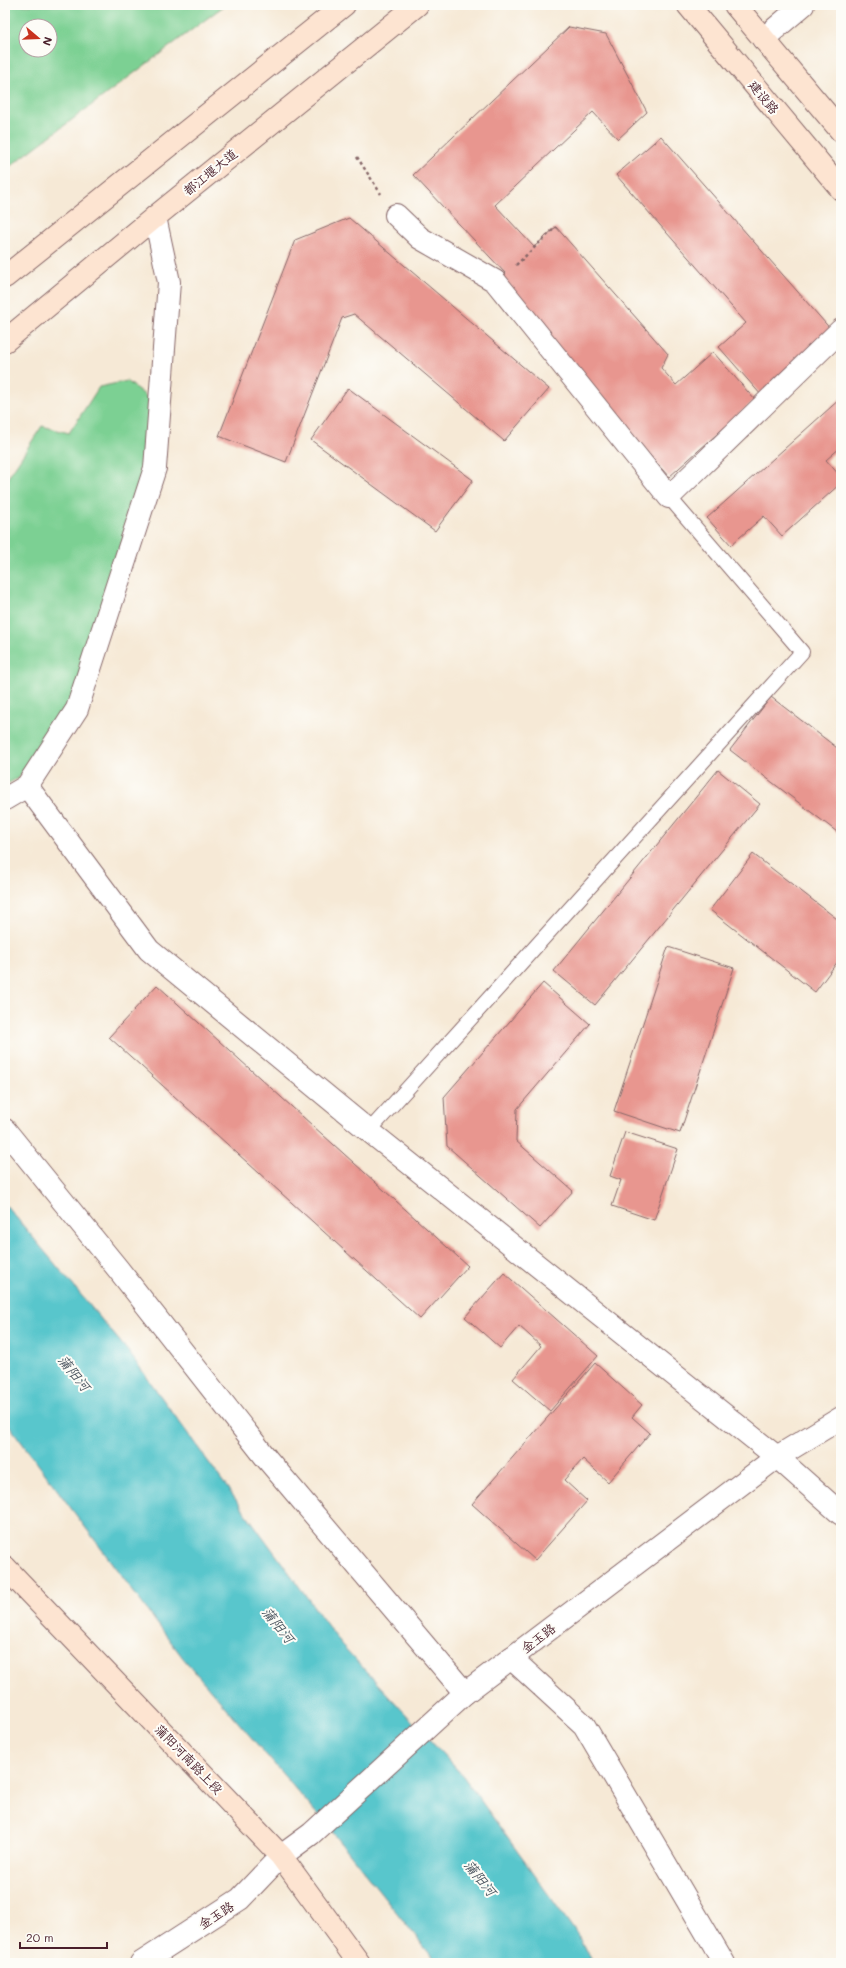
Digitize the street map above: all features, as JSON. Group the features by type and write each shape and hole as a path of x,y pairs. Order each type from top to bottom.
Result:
{"main road":[{"path":"5,277 344,5"},
{"name":"都江堰大道","path":"5,341 154,217 417,5"},
{"name":"建设路","path":"688,5 841,189"},
{"path":"734,5 841,131"},
{"name":"蒲阳河南路上段","path":"5,1567 281,1856 359,1963"}],"street":[{"path":"763,39 803,5"},
{"path":"396,215 420,238 495,281 669,497 841,330"},
{"path":"5,799 27,786 77,709 155,468 169,282 154,217"},
{"path":"27,786 149,950 369,1131 776,1457 841,1514"},
{"path":"5,1130 118,1269 266,1459 465,1694"},
{"name":"金玉路","path":"141,1963 240,1899 281,1856 311,1834 465,1694 511,1658 776,1457 841,1418"},
{"path":"511,1658 584,1725 724,1963"}],"lane":[{"path":"369,1131 802,652 669,497"}],"path":[{"path":"357,157 396,215"},
{"path":"495,281 506,274 556,227"}],"green space":[{"path":"5,5 225,5 5,170"},
{"path":"127,381 151,400 144,475 71,707 18,778 5,785 5,482 42,426 69,433 99,387"}],"water":[{"name":"蒲阳河","path":"5,1204 127,1350 341,1644 463,1776 582,1941 593,1963 437,1963 335,1835 183,1658 5,1420"}],"building":[{"path":"569,27 606,34 647,112 618,139 593,112 495,205 534,247 556,227 668,354 661,368 676,385 713,352 755,400 669,477 495,281 506,274 413,175"},
{"path":"661,136 833,332 762,396 719,347 746,323 616,175"},
{"path":"349,218 549,389 504,441 354,314 342,318 286,462 219,436 295,240"},
{"path":"348,388 473,480 435,531 311,440"},
{"path":"841,398 841,447 826,460 841,477 841,483 782,536 764,516 731,545 707,518"},
{"path":"771,697 841,751 841,835 730,750"},
{"path":"718,770 760,804 595,1005 554,971"},
{"path":"753,854 841,922 841,957 815,992 710,910"},
{"path":"668,947 734,968 680,1133 614,1111"},
{"path":"543,983 590,1024 517,1109 516,1141 573,1191 540,1228 447,1146 444,1097"},
{"path":"157,985 468,1266 420,1319 109,1037"},
{"path":"625,1132 678,1149 654,1220 612,1206 621,1180 610,1176"},
{"path":"504,1273 598,1356 550,1411 513,1379 541,1346 519,1326 500,1348 465,1317"},
{"path":"595,1363 642,1405 632,1417 650,1433 608,1482 583,1459 564,1480 587,1501 535,1560 472,1504"}]}
